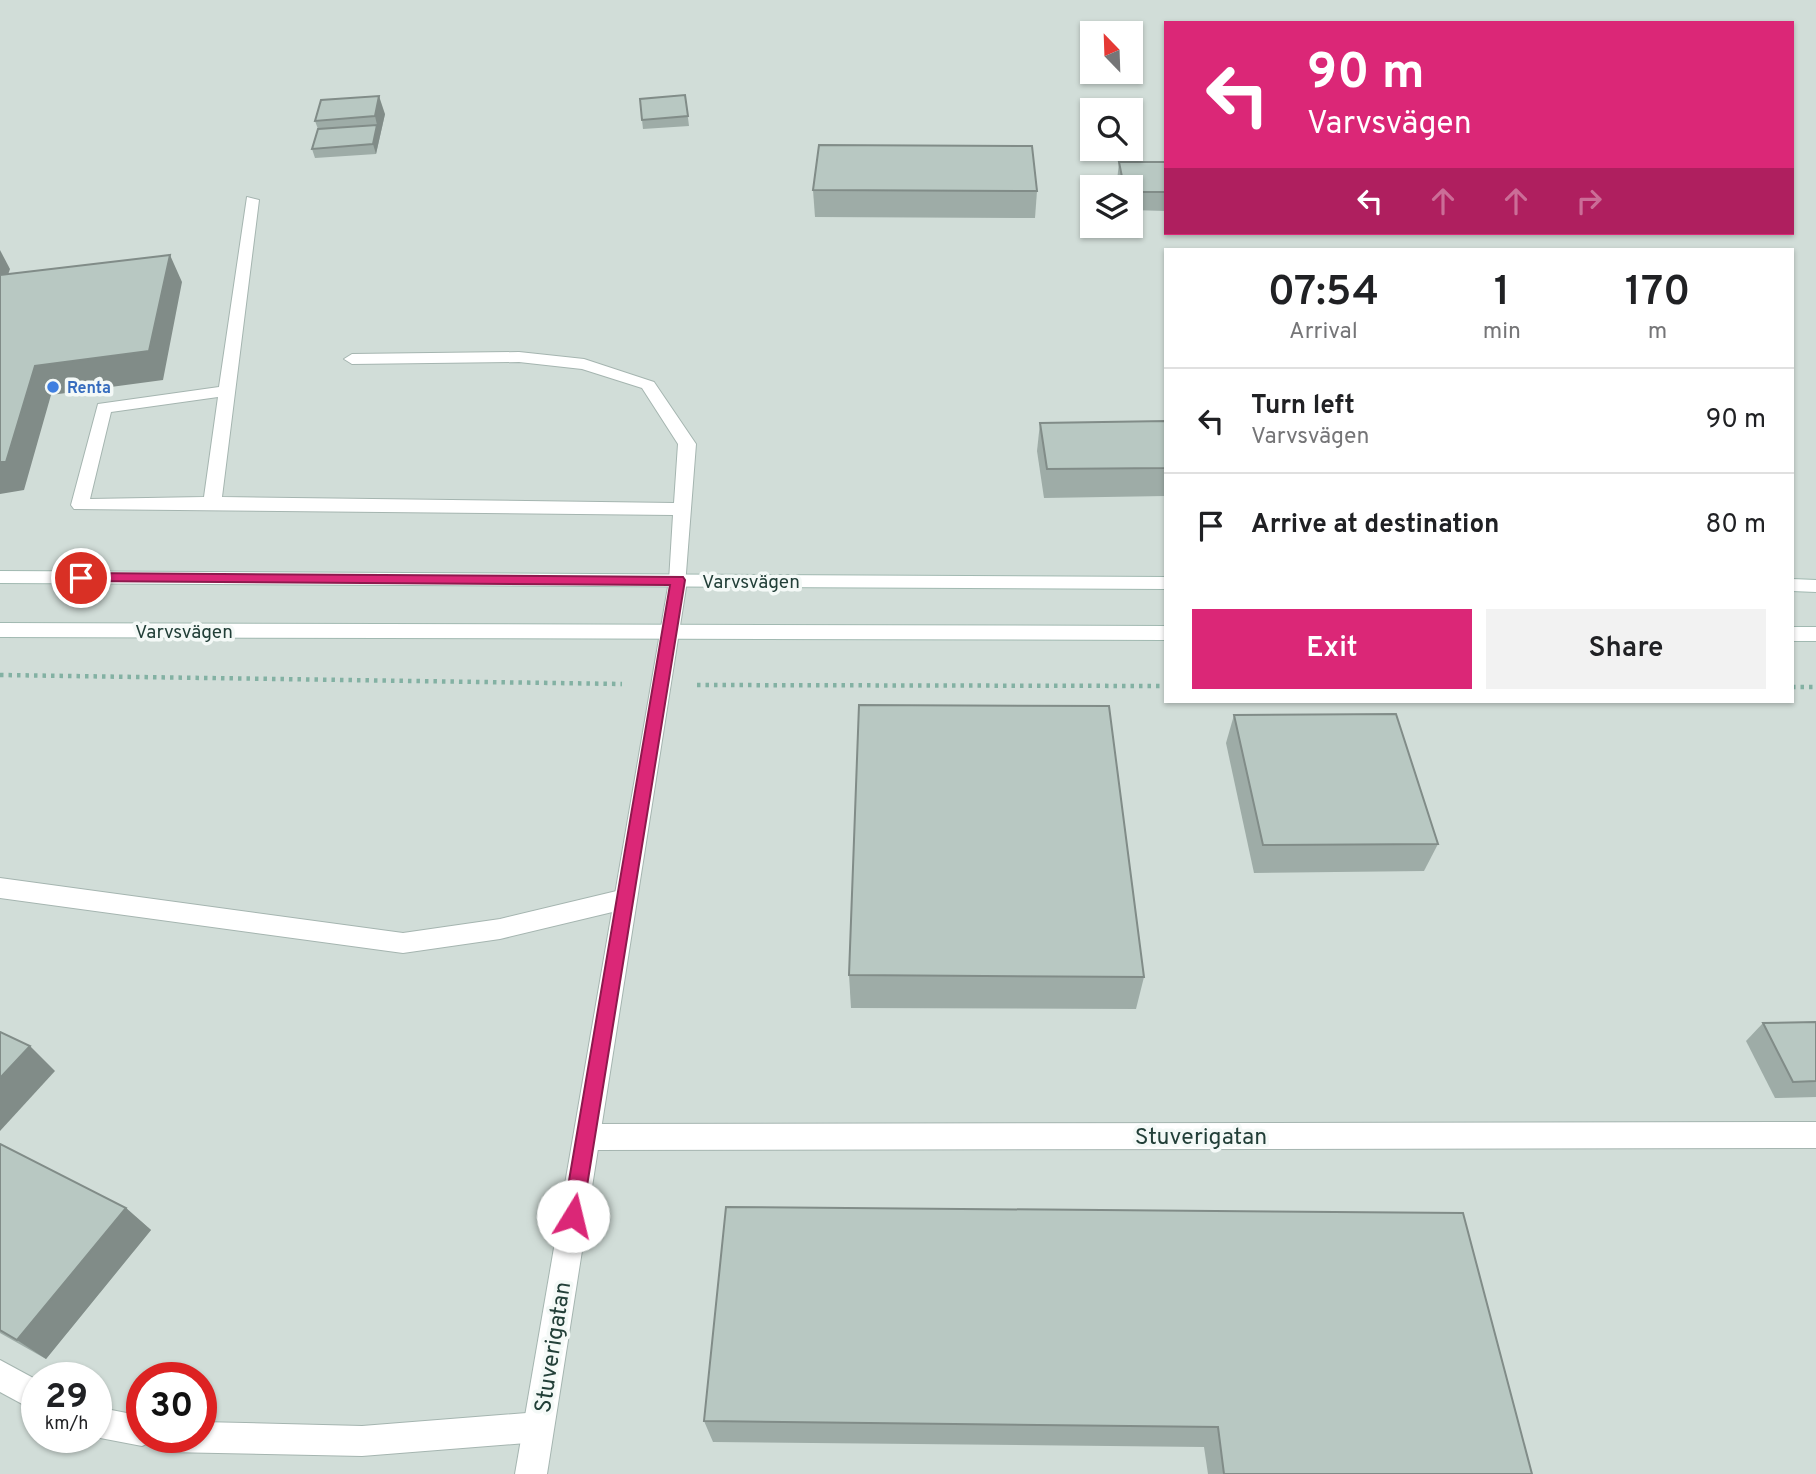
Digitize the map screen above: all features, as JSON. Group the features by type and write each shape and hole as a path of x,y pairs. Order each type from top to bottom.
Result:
{"main road":[{"path":"212,503 252,200"},
{"name":"Stuverigatan","path":"352,359 519,357 584,364 648,385 687,444 678,580 531,1474"},
{"path":"227,391 104,408 80,505 212,503 682,509"},
{"name":"Varvsvägen","path":"0,577 1164,583"},
{"path":"1794,586 1816,586"},
{"name":"Varvsvägen","path":"0,630 1164,633"},
{"path":"1794,634 1816,634"},
{"path":"0,888 403,943 500,929 625,899"},
{"name":"Stuverigatan","path":"587,1137 1816,1135"},
{"path":"0,1375 21,1387"},
{"path":"217,1438 362,1441 539,1427"}],"path":[{"path":"0,675 660,685 1164,686"},
{"path":"1794,687 1816,687"}],"shaded area":[{"path":"0,0 1816,0 1816,1474 0,1474"}],"building":[{"path":"685,95 688,116 642,120 640,99"},
{"path":"379,96 375,116 315,121 321,100"},
{"path":"377,125 373,144 312,149 318,129"},
{"path":"819,145 1032,146 1037,191 813,190"},
{"path":"1119,162 1164,162 1164,192 1143,192 1143,175 1122,175"},
{"name":"Renta","path":"170,255 149,351 35,366 6,462 0,462 0,275"},
{"path":"1164,421 1164,468 1047,469 1040,423"},
{"path":"859,705 1109,706 1144,977 849,975"},
{"path":"1396,714 1438,844 1263,845 1234,715"},
{"path":"1816,1022 1816,1081 1793,1082 1763,1023"},
{"path":"0,1032 30,1046 0,1078"},
{"path":"0,1144 126,1208 17,1340 0,1330"},
{"path":"726,1207 1463,1213 1532,1474 1224,1474 1218,1427 704,1421"}],"place":[{"name":"Renta","path":"53,387"}],"route":[{"path":"81,578 678,580 573,1216"}]}
